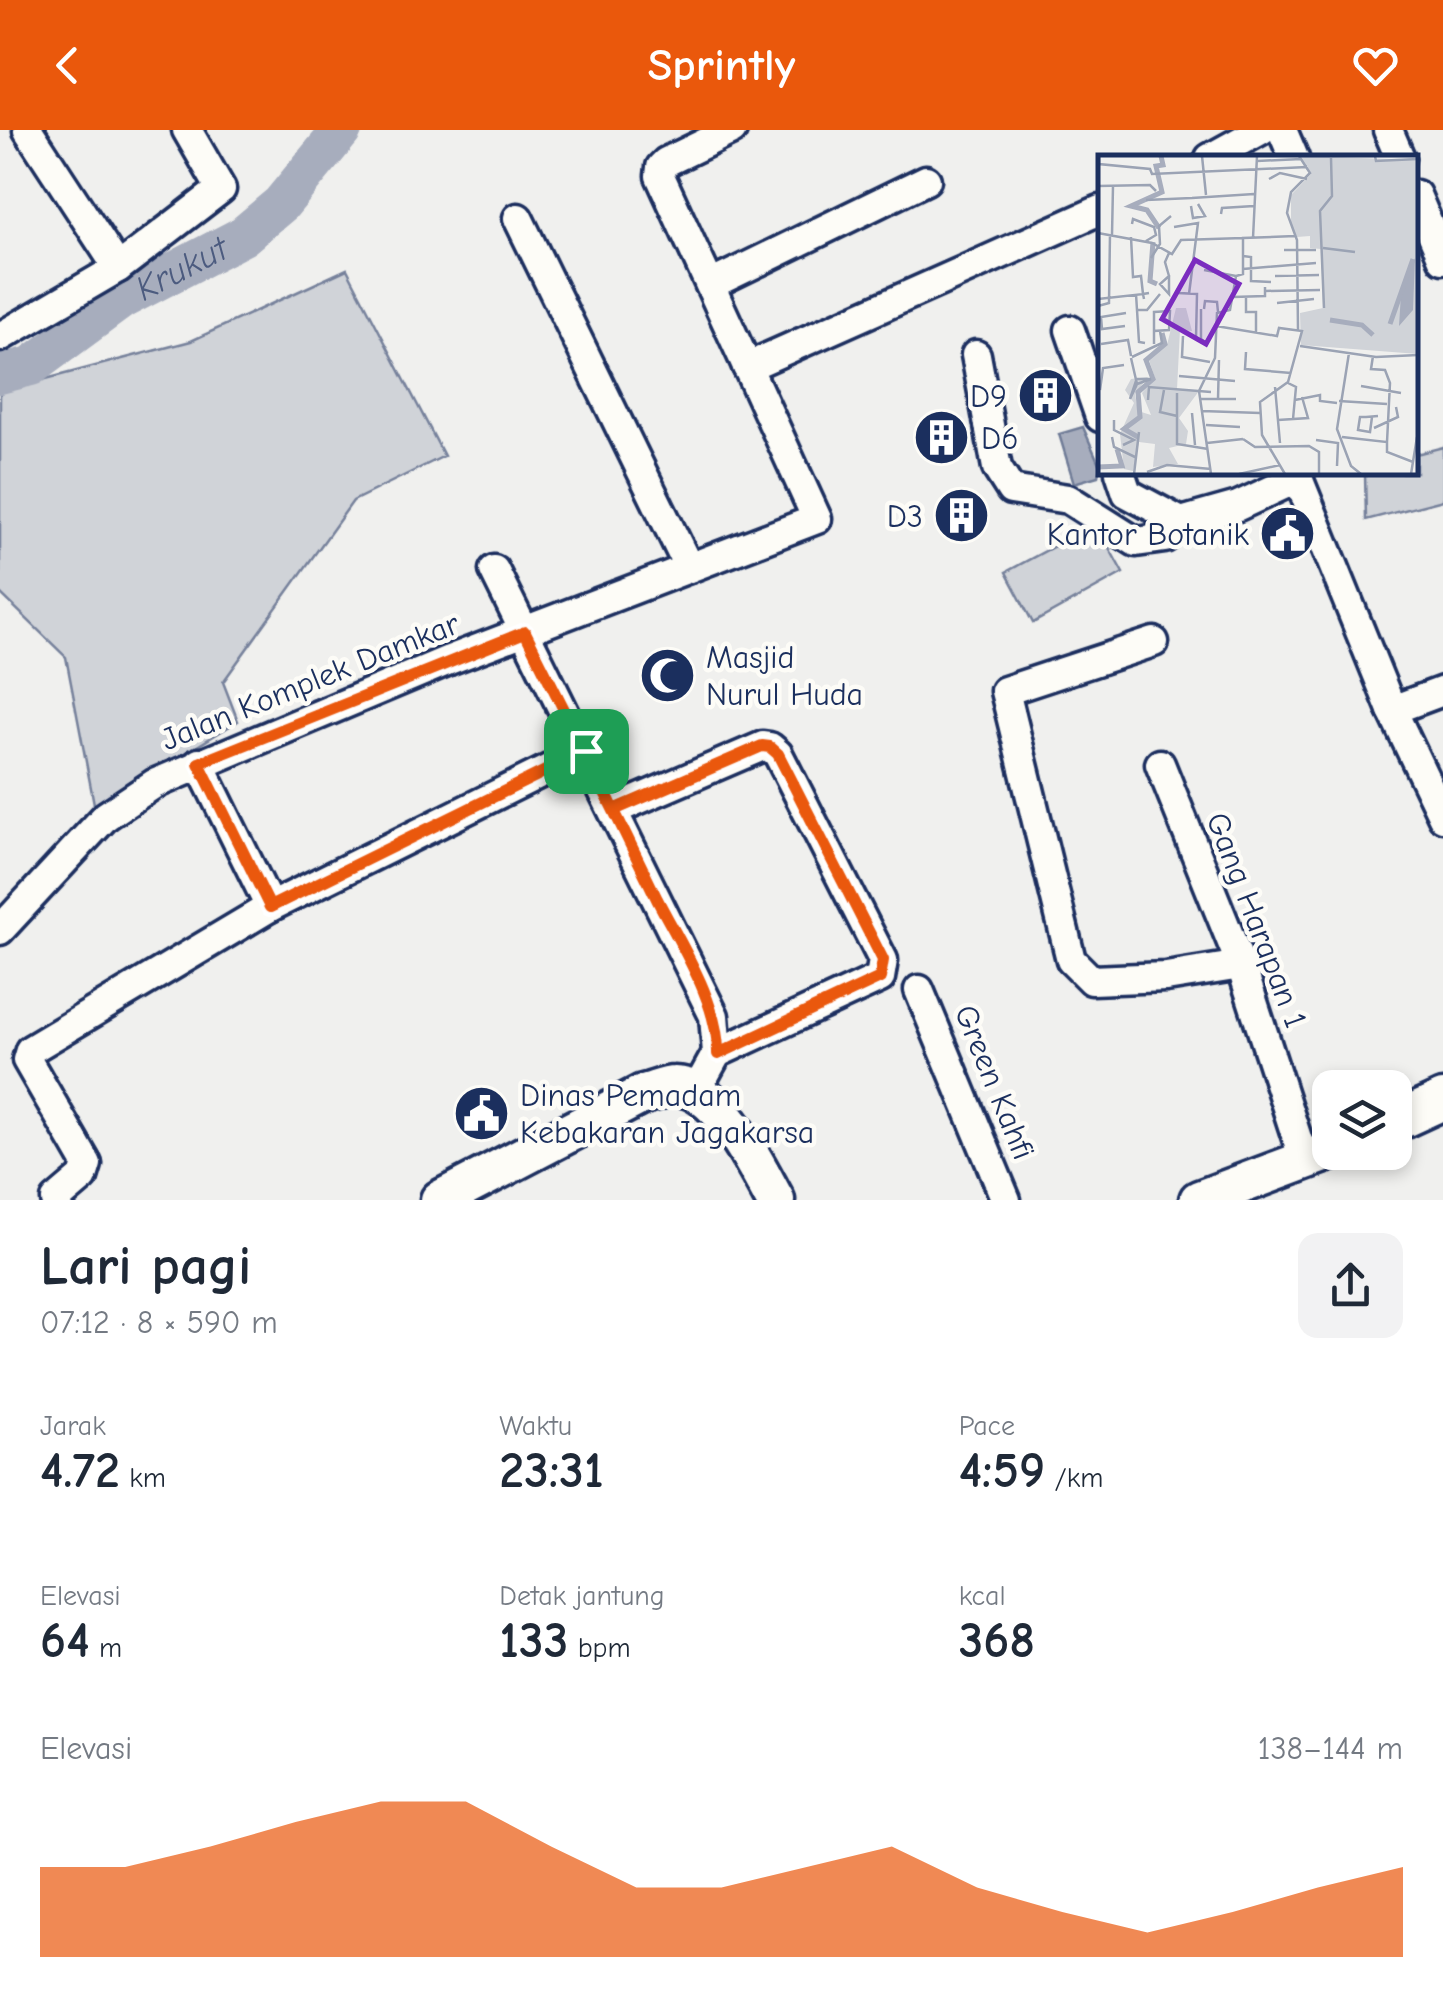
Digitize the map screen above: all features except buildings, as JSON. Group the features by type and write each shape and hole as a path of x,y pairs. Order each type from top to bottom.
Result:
{"main road":[{"path":"440,1200 644,1094 674,1086 696,1091 714,1104 748,1150 776,1200"},
{"path":"1412,1114 1443,1100"},
{"path":"1199,1200 1312,1158"}],"street":[{"path":"28,130 118,268"},
{"path":"2,332 118,268 221,188 187,130"},
{"name":"Jalan Komplek Damkar","path":"0,930 106,816 154,784 525,632 818,519 662,185 661,167 732,130"},
{"path":"1215,155 1260,130"},
{"path":"1282,130 1293,155"},
{"path":"1388,130 1399,155"},
{"path":"710,285 926,180"},
{"path":"1418,200 1443,259"},
{"path":"747,367 1098,211"},
{"path":"518,218 689,568"},
{"path":"1070,330 1098,411"},
{"path":"976,356 998,468 1011,490 1068,499 1136,542 1165,538 1181,522 1238,506 1299,475 1392,710 1443,817"},
{"path":"1121,475 1126,493 1181,522"},
{"path":"494,570 714,1016 718,1054"},
{"path":"1154,642 1006,691 1071,960 1091,980 1166,976 1241,964"},
{"path":"1392,710 1443,691"},
{"path":"614,810 762,746 770,747 883,960 880,978 718,1054 696,1091"},
{"path":"56,1200 83,1176 87,1164 26,1060 30,1050 270,907 586,751"},
{"path":"199,763 270,907"},
{"name":"Gang Harapan 1","path":"1160,764 1312,1143"},
{"name":"Green Kahfi","path":"919,990 1006,1200"}],"shaded area":[{"path":"347,269 444,456 353,501 223,682 238,721 95,809 66,657 0,593 0,391 191,341"},
{"path":"1443,447 1443,500 1366,520 1365,475 1418,475 1418,453"},
{"path":"1096,524 1123,573 1033,623 1006,572"}],"water":[{"path":"1083,427 1098,461 1098,476 1074,483 1059,434"}],"waterway":[{"name":"Krukut","path":"0,374 31,366 122,299 243,236 281,204 342,130"}],"place":[{"name":"D9","path":"1046,396"},
{"name":"D6","path":"942,438"},
{"name":"D3","path":"962,516"},
{"name":"Kantor Botanik","path":"1288,534"},
{"name":"Masjid Nurul Huda","path":"667,675"},
{"name":"Dinas Pemadam Kebakaran Jagakarsa","path":"481,1113"}],"route":[{"path":"586,751 270,907 199,763 525,632 586,751 614,810 714,1016 718,1054 880,978 883,960 778,754 770,747 762,746 614,810 586,751"}]}
